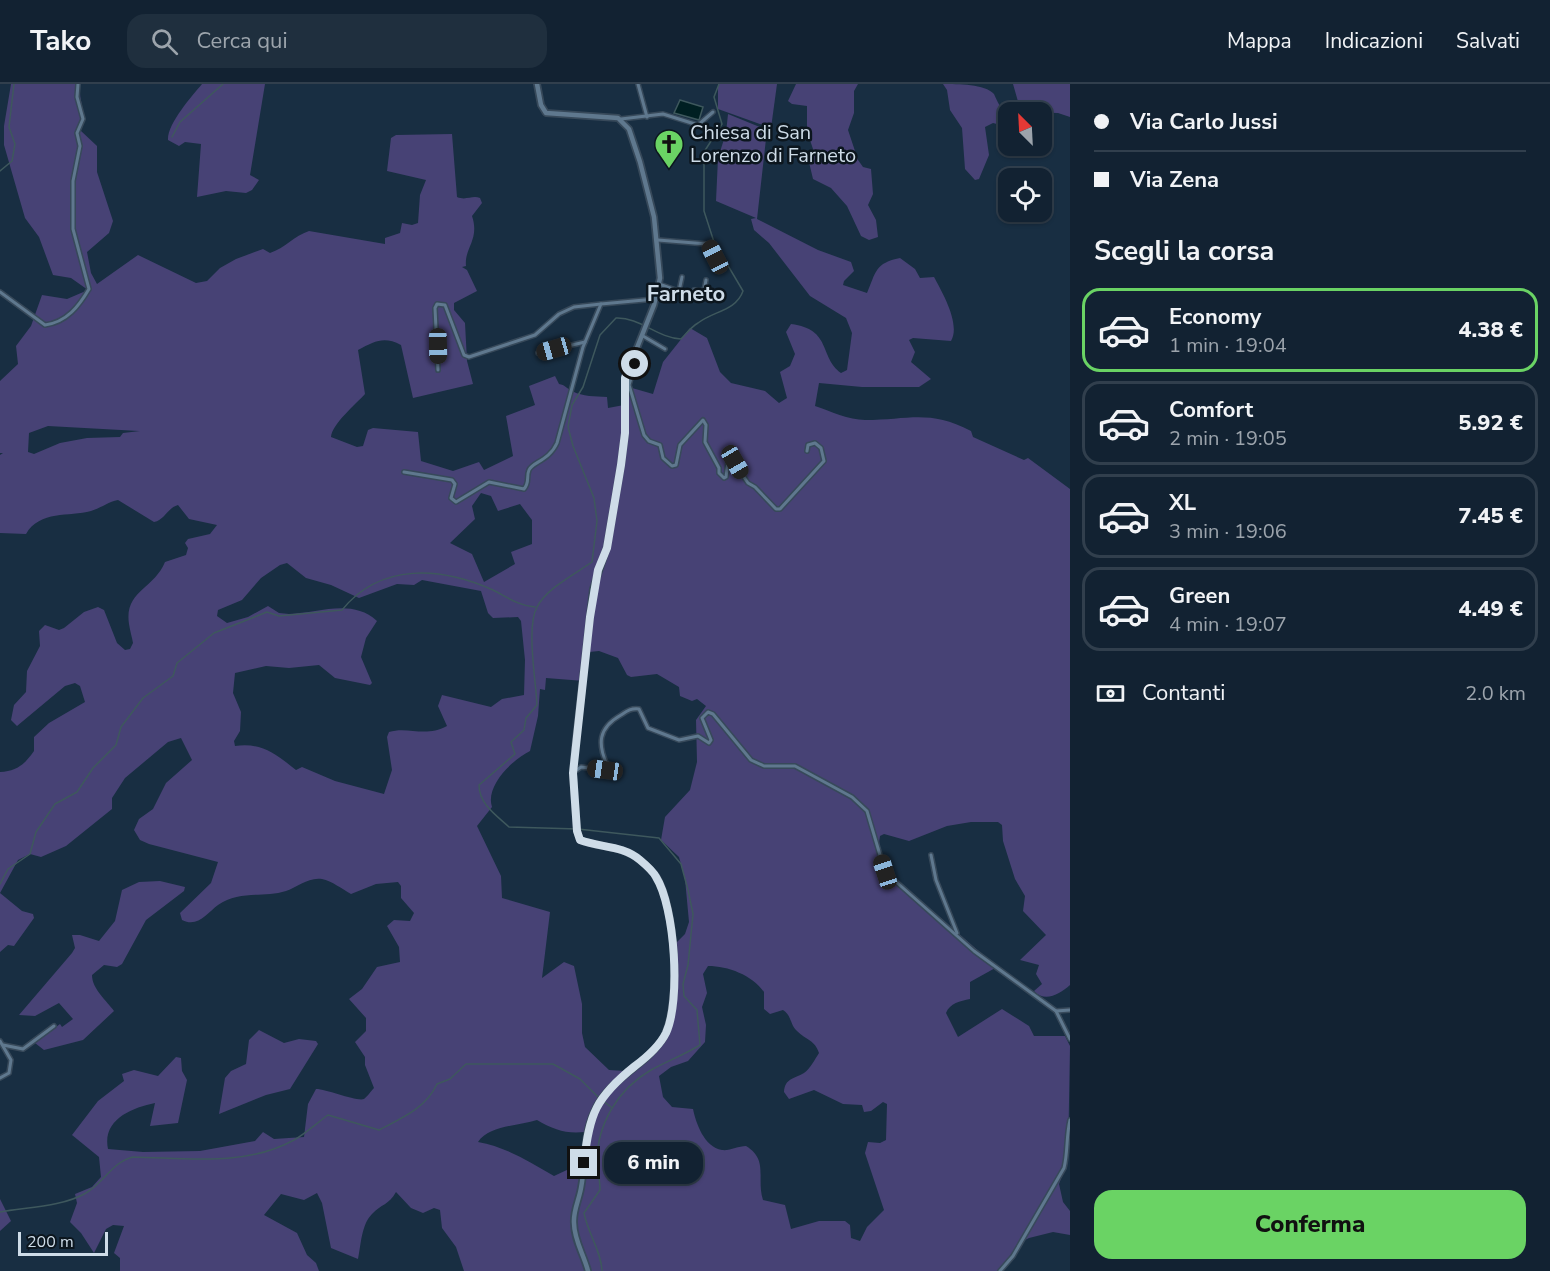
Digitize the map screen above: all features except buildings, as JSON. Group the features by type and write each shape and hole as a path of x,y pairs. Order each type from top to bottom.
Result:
{"street":[{"path":"0,292 45,325 53,324 79,307 89,289 73,229 73,181 80,146 77,133 82,119 77,97 78,84"},
{"path":"537,84 543,109 552,116 621,119 663,114 698,125 713,112"},
{"path":"638,84 647,117"},
{"path":"588,1271 575,1234 574,1217 582,1187 587,1132 592,1115 611,1086 652,1052 666,1033 676,974 667,912 656,876 631,854 614,847 580,840 573,773 594,589 607,548 621,465 625,433 625,378 632,356 643,334 659,284 658,240 636,146 629,129 621,119"},
{"path":"658,240 707,243 721,270"},
{"path":"679,291 682,277"},
{"path":"659,284 692,296 694,291 704,291 706,280"},
{"path":"438,370 435,308 437,304 445,305 464,355 469,357 535,335 559,315 574,307 655,299"},
{"path":"404,472 452,480 455,484 451,498 456,502 489,482 518,490 524,489 528,484 529,470 552,455 557,443 585,342 601,304"},
{"path":"643,334 665,349"},
{"path":"538,353 585,342"},
{"path":"632,356 635,364 630,390 644,435 649,441 660,445 663,458 672,466 676,465 680,446 703,420 706,425 705,442 719,468 719,473 724,478 726,477 728,462 732,460 748,483 755,487 776,509 780,509 824,461 821,448 815,443 808,445 807,451"},
{"path":"573,773 581,767 605,770 608,767 601,745 603,730 608,722 632,708 639,709 648,728 679,740 698,736 709,743 711,740 702,718 710,713 751,760 764,766 795,766 852,797 867,811 885,872 957,933 974,951 1056,1011 1070,1039"},
{"path":"931,855 936,880 957,933"},
{"path":"1056,1011 1070,1010"},
{"path":"2,1043 23,1049 54,1026"},
{"path":"0,1078 7,1075 11,1069 9,1056 2,1043"},
{"path":"1000,1271 1013,1256 1064,1168 1068,1153 1066,1139 1070,1120"}],"shaded area":[{"path":"11,84 80,84 83,118 80,130 97,146 97,172 113,221 109,233 87,252 91,273 97,284 138,255 196,283 207,281 220,268 236,259 263,249 270,253 309,231 385,244 385,238 400,233 402,223 412,225 418,223 420,195 426,180 387,171 391,138 396,135 452,134 457,197 477,197 482,203 472,216 473,238 467,254 466,266 462,267 467,270 477,291 454,303 454,310 465,323 467,361 473,384 413,398 401,345 384,340 375,342 358,350 365,394 335,426 331,437 357,447 363,446 368,430 373,428 418,432 421,461 453,471 479,462 484,470 513,456 506,416 535,405 529,386 555,376 559,384 576,393 607,397 608,408 624,405 625,386 653,394 663,362 690,328 707,338 720,372 731,383 765,391 779,403 787,398 780,372 790,366 795,354 786,332 791,324 813,332 819,337 834,367 841,373 847,370 852,333 846,318 810,296 769,243 754,230 751,219 756,218 716,201 718,158 726,133 728,114 767,130 757,219 818,250 851,262 854,271 843,285 867,293 881,266 900,258 915,269 920,278 934,277 946,299 952,317 954,326 951,341 913,338 909,340 915,352 911,362 931,379 919,387 862,387 819,383 815,406 859,420 919,417 956,424 971,431 973,437 1024,460 1028,458 1070,489 1070,985 1052,996 1038,995 1034,991 1042,984 1036,974 1039,965 1020,960 1046,935 1023,911 1025,896 1015,879 1003,841 1002,825 998,822 971,822 947,826 909,841 884,834 880,836 879,847 885,867 892,876 997,967 970,982 970,999 956,1003 946,1013 958,1037 1002,1009 1029,1026 1034,1036 1065,1036 1070,1046 1068,1159 1059,1184 1063,1202 1070,1211 1070,1235 1053,1232 1023,1241 1000,1271 464,1271 456,1247 442,1228 440,1210 434,1208 423,1213 411,1208 396,1192 391,1200 368,1219 358,1259 331,1248 322,1203 317,1193 304,1200 281,1194 264,1215 297,1233 307,1255 316,1263 319,1271 120,1271 120,1258 114,1253 124,1226 113,1225 106,1229 94,1253 81,1233 70,1222 77,1203 75,1194 92,1187 101,1177 99,1157 72,1135 98,1101 124,1081 122,1074 134,1070 158,1076 176,1057 181,1058 182,1071 187,1080 178,1123 150,1126 155,1103 137,1108 120,1117 109,1130 108,1149 143,1152 200,1151 255,1141 263,1132 274,1139 304,1137 308,1104 316,1089 364,1099 374,1088 365,1065 365,1057 355,1042 366,1031 366,1018 349,999 362,989 377,967 400,962 399,947 387,926 394,920 410,921 414,913 401,898 401,886 398,882 376,884 351,894 329,881 317,879 278,893 234,897 218,905 198,921 182,920 180,913 211,883 218,862 149,844 140,840 134,830 139,819 153,809 166,783 192,760 181,738 168,742 125,778 112,798 112,809 66,846 41,857 30,854 18,860 0,893 0,772 16,769 23,764 34,751 34,737 49,723 85,702 80,686 75,683 65,686 17,726 11,720 14,705 26,692 27,671 40,646 39,631 45,625 59,630 64,628 84,612 98,607 104,610 117,643 125,650 130,649 133,643 129,613 135,597 160,571 165,562 186,555 188,548 185,543 188,539 210,534 217,525 189,519 178,505 154,522 118,500 91,511 47,518 32,526 26,534 0,533 0,455 3,453 0,453 0,381 18,364 16,346 31,326 42,295 67,299 88,290 71,278 53,275 39,237 25,218 4,145 4,126","holes":["48,426 140,431 123,433 120,437 87,438 60,443 34,454 28,452 29,433","481,493 491,496 498,511 520,504 532,520 532,544 511,552 515,564 484,582 472,554 450,543 475,519 472,506","287,563 306,578 331,585 359,598 397,584 414,585 422,580 481,591 488,613 493,618 518,617 521,621 525,660 524,695 502,699 491,707 442,695 438,706 447,726 424,732 403,730 389,732 387,737 392,770 384,794 335,781 302,767 296,770 268,750 253,746 235,746 234,741 240,731 241,712 233,693 235,673 266,666 289,668 319,665 335,678 370,685 372,683 361,657 366,638 377,621 367,614 346,608 289,614 279,613 268,606 248,617 227,623 217,616 218,610 242,600 261,578","599,651 618,658 627,675 631,677 657,674 679,687 680,696 692,701 697,699 706,706 696,720 697,762 690,790 665,817 661,840 679,857 685,879 689,922 685,934 674,945 673,990 669,1025 664,1039 654,1050 625,1071 609,1070 585,1047 582,1033 582,1004 574,966 564,962 542,978 550,912 502,898 501,876 477,826 492,807 492,791 496,782 508,767 530,751 538,716 540,689 545,690 546,678 584,681 589,652","708,966 724,968 746,976 764,992 764,1009 770,1014 783,1010 795,1029 815,1045 819,1053 810,1066 804,1073 786,1084 784,1092 789,1099 814,1090 843,1104 862,1105 864,1112 871,1111 883,1102 887,1104 886,1140 880,1143 868,1142 865,1153 884,1210 867,1227 860,1241 851,1238 850,1225 845,1221 819,1221 791,1229 785,1205 763,1200 760,1163 753,1151 746,1146 725,1150 716,1148 702,1134 693,1109 672,1107 663,1097 659,1076 671,1067 688,1061 705,1042 706,1025 702,1007 707,993 703,974","537,1120 560,1130 585,1132 584,1162 554,1176 508,1151 478,1142 489,1132"]},
{"path":"202,84 265,84 250,175 259,180 252,190 246,193 226,191 197,197 201,144 185,142 179,146 168,140 171,126"},
{"path":"718,84 777,84 771,128 718,109"},
{"path":"796,84 858,84 854,91 854,113 848,130 858,160 863,167 871,169 873,194 868,205 876,220 878,237 869,240 861,236 847,206 831,188 813,179 808,158 814,152 807,131 807,106 792,104 788,101"},
{"path":"943,84 984,88 994,94 998,103 998,124 993,123 985,127 989,155 979,179 975,180 965,169 962,128 950,110 947,90"},
{"path":"1013,84 1070,84 1070,117 1052,113 1052,102 1018,102"},
{"path":"680,100 703,107 699,120 674,113"},
{"path":"160,881 185,887 184,891 146,920 122,964 117,967 104,965 92,975 97,990 114,1011 83,1040 44,1050 35,1043 60,1024 62,1027 73,1019 59,1003 35,1016 19,1015 72,953 75,948 72,935 99,941 115,921 122,890 139,882"},
{"path":"0,893 22,911 33,914 34,918 14,946 8,945 0,952"},
{"path":"259,1030 284,1043 299,1039 316,1041 318,1044 290,1089 266,1095 219,1114 225,1078 231,1071 246,1064 249,1040"},
{"path":"0,1199 11,1221 0,1231"}],"waterway":[{"path":"0,171 12,161 15,144 9,127 14,84"},
{"path":"172,137 180,122 223,84"},
{"path":"602,1271 584,1213 600,1190 598,1148 605,1121 619,1097 639,1078 700,1045 697,1010 684,996 683,984 688,965 693,914 688,890 681,864 659,838 578,829 509,827 485,803 479,785 515,754 511,742 524,730 526,718 537,705 532,654 532,627 537,607 554,588 592,562 597,521 594,498 573,446 568,427 572,405 583,387 600,335 616,318 633,321 664,335 681,339 704,319 730,307 740,298 743,291 714,242 704,211 704,152 722,124 714,97 719,84"},
{"path":"0,884 8,869 30,854 36,832 55,804 77,792 93,768 116,745 121,727 143,698 173,676 177,663 214,633 267,612 279,616 342,610 358,594 375,583 413,573 433,574 473,582 518,603 535,607"},
{"path":"0,1212 55,1204 77,1198 93,1188 119,1163 133,1157 215,1159 256,1154 275,1149 294,1140 328,1115 379,1130 420,1106 427,1100 437,1084 450,1079 466,1064 553,1064 580,1079 598,1097"},
{"path":"603,1101 611,1107"}],"place":[{"name":"Chiesa di San Lorenzo di Farneto","path":"669,170"}],"district":[{"name":"Farneto","path":"686,293"}],"route":[{"path":"584,1163 587,1132 597,1104 618,1079 652,1052 666,1033 676,974 665,903 656,876 631,854 614,847 580,840 577,831 578,812 573,773 590,617 598,570 607,548 621,465 626,421 625,378 632,356 635,364"}]}
